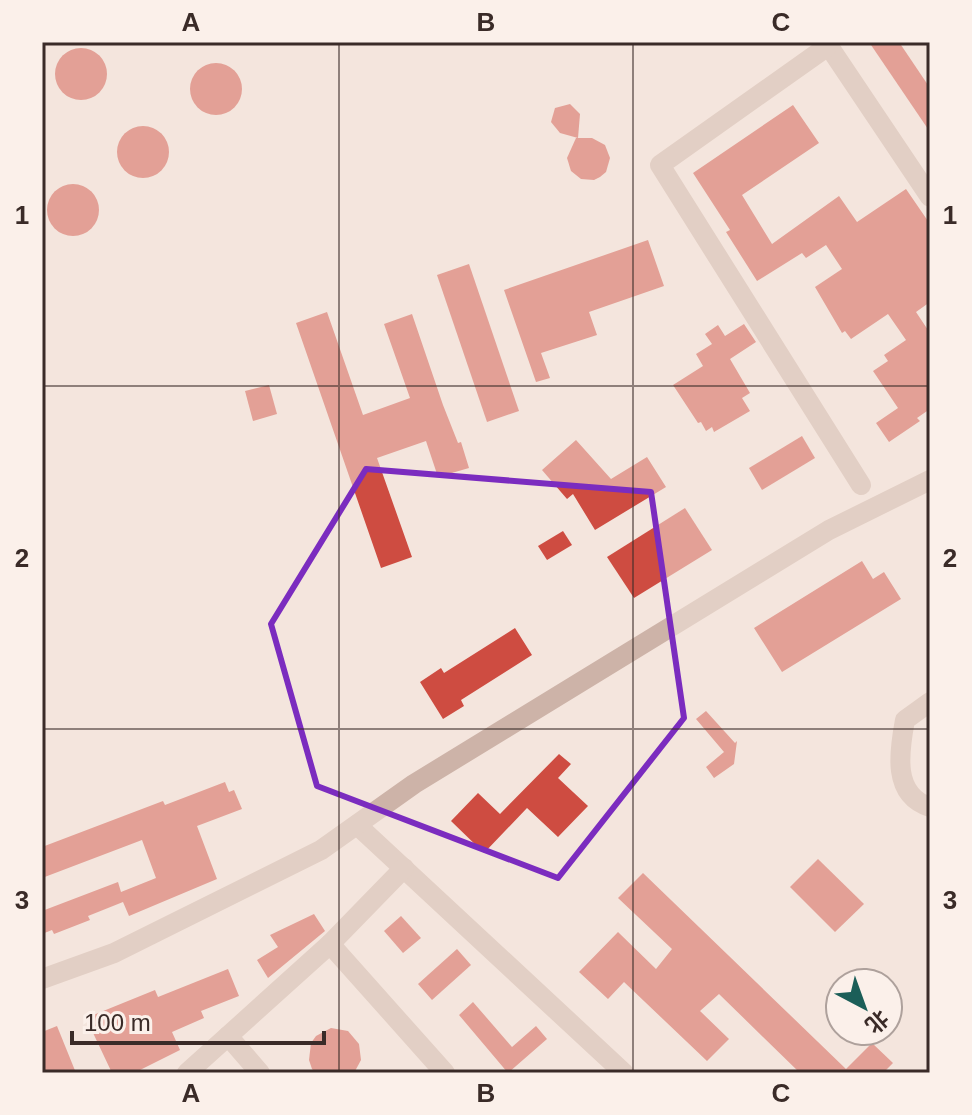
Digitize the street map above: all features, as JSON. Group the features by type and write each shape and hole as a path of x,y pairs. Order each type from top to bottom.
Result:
{"street":[{"path":"861,485 660,165 827,44 930,197"},
{"path":"42,979 114,953 321,850 414,784 816,538 930,480"},
{"path":"930,702 905,720 900,760 902,785 913,798 930,807"},
{"path":"357,825 624,1073"},
{"path":"187,1073 330,944 404,868"},
{"path":"330,944 445,1073"},
{"path":"228,1036 260,1073"}],"highlighted area":[{"path":"366,469 651,492 684,718 558,878 317,786 271,624"}],"building":[{"path":"869,42 899,42 930,88 930,132"},
{"path":"81,48 99,56 107,74 99,92 81,100 63,92 55,74 63,56"},
{"path":"216,63 234,71 242,89 234,107 216,115 198,107 190,89 198,71"},
{"path":"570,104 580,114 578,138 560,133 551,122 555,108"},
{"path":"793,105 819,143 742,195 772,244 839,196 857,222 906,189 930,224 930,302 916,312 930,333 930,409 917,418 920,421 889,442 876,423 898,408 873,371 888,361 884,355 906,340 888,314 851,339 845,331 842,333 815,287 842,269 826,245 806,258 802,253 757,281 726,232 730,230 693,173"},
{"path":"143,126 161,134 169,152 161,170 143,178 125,170 117,152 125,134"},
{"path":"576,138 592,138 605,145 610,158 606,172 600,177 581,179 571,171 567,158"},
{"path":"73,184 91,192 99,210 91,228 73,236 55,228 47,210 55,192"},
{"path":"648,240 664,286 589,312 597,335 541,353 550,378 536,382 504,290"},
{"path":"469,264 519,411 487,422 437,275"},
{"path":"327,312 363,415 410,398 384,324 412,314 443,405 458,443 461,442 469,468 438,477 426,441 377,458 412,557 381,568 296,323"},
{"path":"744,324 756,342 730,359 750,393 742,398 750,411 714,432 712,427 706,431 673,385 703,366 696,354 712,344 705,334 718,325 725,336"},
{"path":"269,385 277,414 253,421 245,391"},
{"path":"802,436 815,458 762,490 749,468"},
{"path":"576,440 611,479 647,457 666,487 595,530 573,494 567,499 542,470"},
{"path":"685,508 712,550 634,598 607,557"},
{"path":"563,531 572,545 547,560 538,546"},
{"path":"862,561 873,579 884,572 901,599 782,672 754,628"},
{"path":"515,628 532,655 461,700 464,706 443,719 420,682 441,668 444,673"},
{"path":"706,711 735,743 737,741 734,764 714,778 706,767 724,752 696,719"},
{"path":"559,754 571,764 558,778 588,806 558,837 527,808 484,853 451,821 478,793 500,814"},
{"path":"225,782 229,792 234,790 242,809 197,826 217,879 129,916 123,902 88,916 90,920 54,934 52,930 42,934 42,911 118,882 121,892 156,878 142,840 42,878 42,847 163,801 165,805"},
{"path":"818,859 864,904 835,932 790,887"},
{"path":"643,873 846,1069 868,1047 876,1047 893,1063 883,1073 800,1073 719,994 700,1011 729,1039 707,1061 624,982 608,999 579,972 618,932 656,969 672,949 618,898"},
{"path":"314,914 325,931 268,978 257,960 278,947 270,935"},
{"path":"401,916 421,938 403,953 384,931"},
{"path":"457,949 471,965 432,1000 418,984"},
{"path":"228,969 239,996 201,1011 204,1018 172,1032 180,1050 134,1073 112,1073 86,1018 155,990 158,997"},
{"path":"473,1002 512,1047 536,1026 547,1039 508,1073 459,1015"},
{"path":"57,1026 76,1073 42,1073 42,1032"},
{"path":"331,1028 348,1031 359,1044 361,1060 354,1073 316,1073 312,1069 309,1060 311,1043 316,1036"}]}
